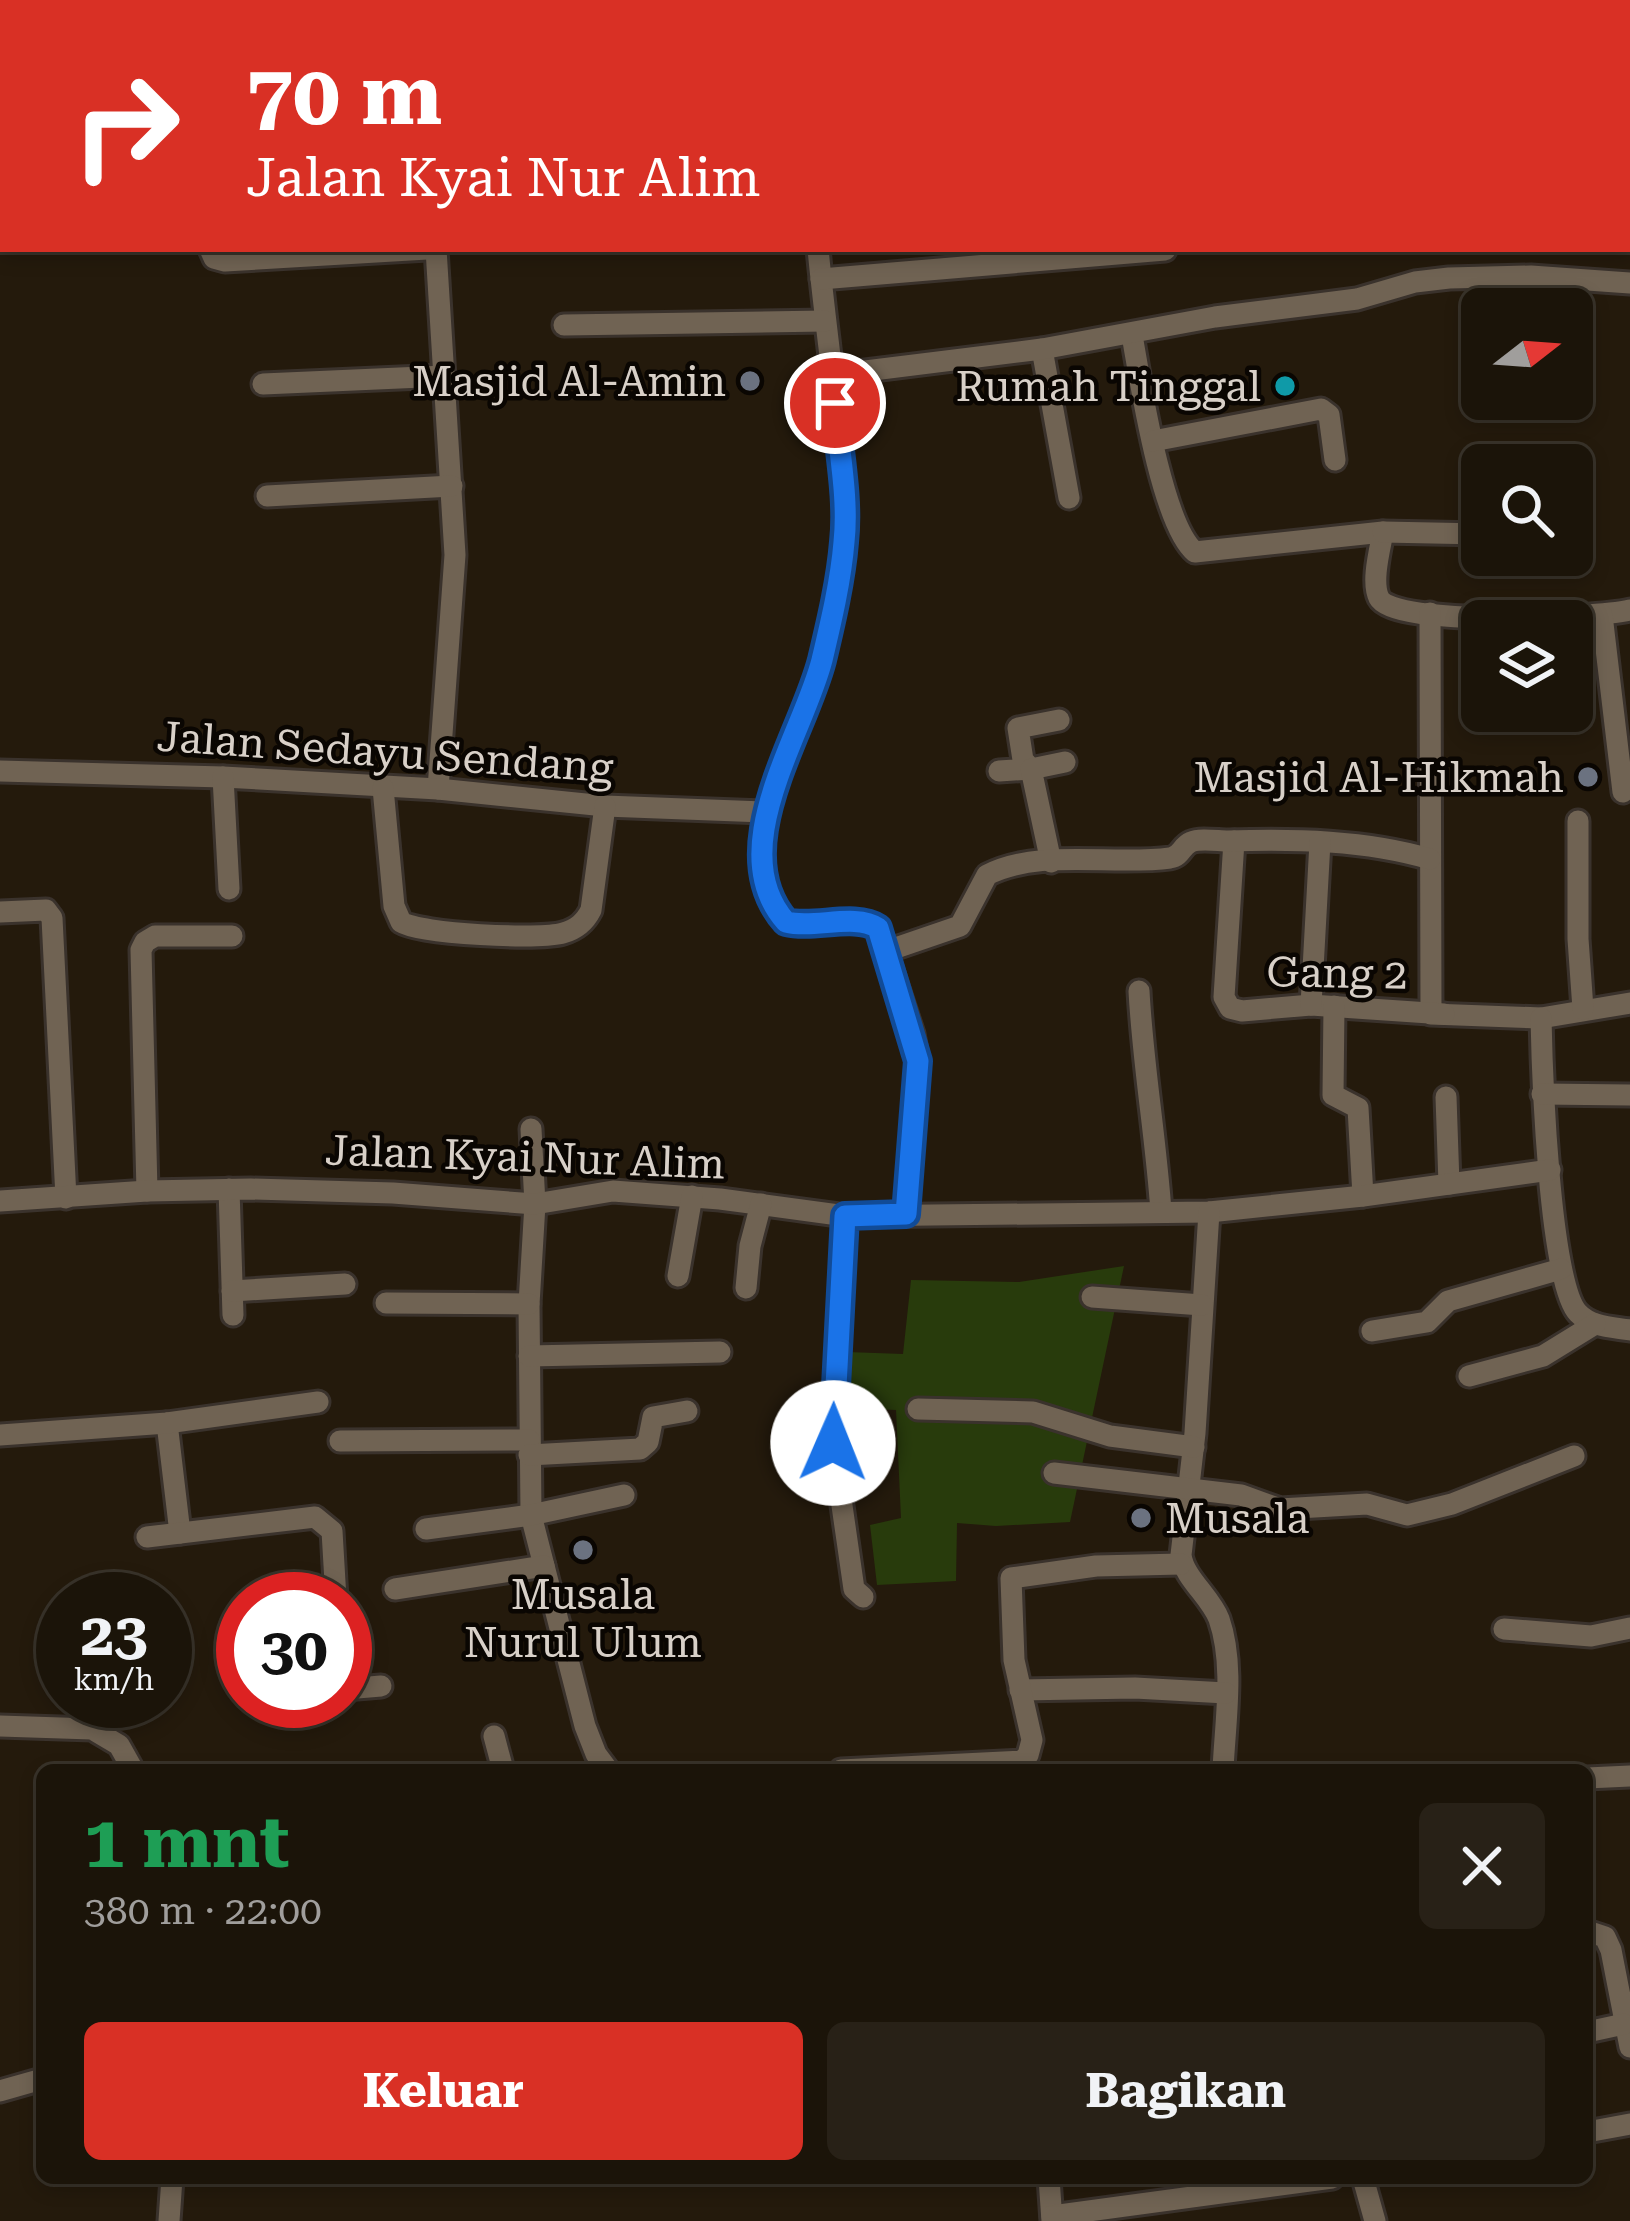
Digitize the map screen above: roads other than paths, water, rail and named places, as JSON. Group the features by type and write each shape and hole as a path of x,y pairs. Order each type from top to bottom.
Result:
{"street":[{"path":"211,252 225,261 380,252"},
{"path":"432,252 452,486 453,596 439,789"},
{"path":"818,252 845,539 821,662 765,812 764,871 775,910 786,922 874,923 887,951 918,1061 906,1214"},
{"path":"821,278 1140,252"},
{"path":"833,375 1042,350 1215,317 1357,299 1415,282 1449,278 1531,276 1630,284"},
{"path":"564,326 825,321"},
{"path":"1132,335 1153,441 1183,537 1195,552 1383,532 1461,534"},
{"path":"1042,350 1069,498"},
{"path":"262,384 445,376"},
{"path":"1153,441 1321,409 1329,415 1335,460"},
{"path":"267,496 452,486"},
{"path":"1383,532 1379,597 1387,605 1430,614 1534,619 1630,610"},
{"path":"1430,614 1431,1014"},
{"path":"1602,615 1623,792"},
{"path":"1051,862 1031,769 1023,760 1017,730 1059,719"},
{"path":"999,771 1066,763"},
{"name":"Jalan Sedayu Sendang","path":"0,771 223,777 439,789 605,806 765,812"},
{"path":"223,777 229,889"},
{"path":"383,788 394,906 401,922 422,930 548,936 576,928 592,910 605,806"},
{"path":"1578,820 1583,1009"},
{"path":"887,951 960,926 987,875 1004,868 1172,858 1192,842 1234,841 1394,848 1430,859"},
{"name":"Gang 2","path":"1234,841 1226,1003 1242,1011 1322,1005 1541,1018 1630,1003"},
{"path":"1320,842 1322,1005 1333,1095 1358,1108 1363,1196"},
{"path":"0,912 40,910 49,912 53,923 66,1198"},
{"path":"147,1191 141,950 155,936 232,936"},
{"path":"1139,992 1161,1212"},
{"path":"1541,1018 1542,1094 1561,1269 1573,1308 1594,1324 1630,1330"},
{"path":"1542,1094 1630,1094"},
{"path":"1446,1097 1449,1184"},
{"path":"531,1130 535,1204 529,1304 531,1515 585,1726 604,1764"},
{"name":"Jalan Kyai Nur Alim","path":"0,1201 229,1189 393,1193 535,1204 592,1192 692,1196 845,1216 1209,1212 1550,1170"},
{"path":"229,1189 233,1315"},
{"path":"678,1276 692,1196"},
{"path":"746,1288 761,1204"},
{"path":"1209,1212 1194,1447 1181,1564 1204,1589 1225,1645 1223,1764"},
{"path":"845,1216 833,1443 854,1589 863,1597"},
{"path":"1372,1330 1427,1322 1448,1301 1561,1269"},
{"path":"232,1292 346,1284"},
{"path":"1092,1297 1202,1305"},
{"path":"386,1304 529,1304"},
{"path":"1468,1376 1543,1356 1594,1324"},
{"path":"529,1356 720,1352"},
{"path":"0,1435 166,1423 317,1402"},
{"path":"918,1409 1034,1412 1110,1436 1194,1447"},
{"path":"340,1441 640,1449 648,1442 653,1417 687,1411"},
{"path":"166,1423 180,1533"},
{"path":"1054,1473 1241,1495 1280,1508 1367,1504 1407,1516 1452,1504 1574,1456"},
{"path":"426,1528 531,1515 624,1495"},
{"path":"147,1537 315,1517 332,1532 335,1572"},
{"path":"962,1764 1022,1761 1032,1740 1014,1660 1011,1578 1096,1565 1181,1564"},
{"path":"394,1589 544,1566"},
{"path":"1504,1629 1591,1636 1630,1628"},
{"path":"372,1687 381,1686"},
{"path":"1020,1690 1135,1688 1226,1694"},
{"path":"0,1726 92,1729 119,1745 130,1764"},
{"path":"494,1736 501,1764"},
{"path":"1593,1778 1630,1776"},
{"path":"1593,1932 1606,1937 1611,1950 1630,2047"},
{"path":"1593,2031 1624,2024"},
{"path":"0,2091 36,2082"},
{"path":"1593,2131 1630,2124"},
{"path":"169,2221 172,2184"},
{"path":"1049,2184 1052,2218 1289,2184"},
{"path":"1365,2184 1375,2221"}],"place":[{"name":"Masjid Al-Amin","path":"750,381"},
{"name":"Rumah Tinggal","path":"1285,386"},
{"name":"Masjid Al-Hikmah","path":"1588,777"},
{"name":"Musala","path":"1141,1518"},
{"name":"Musala Nurul Ulum","path":"583,1550"}]}
